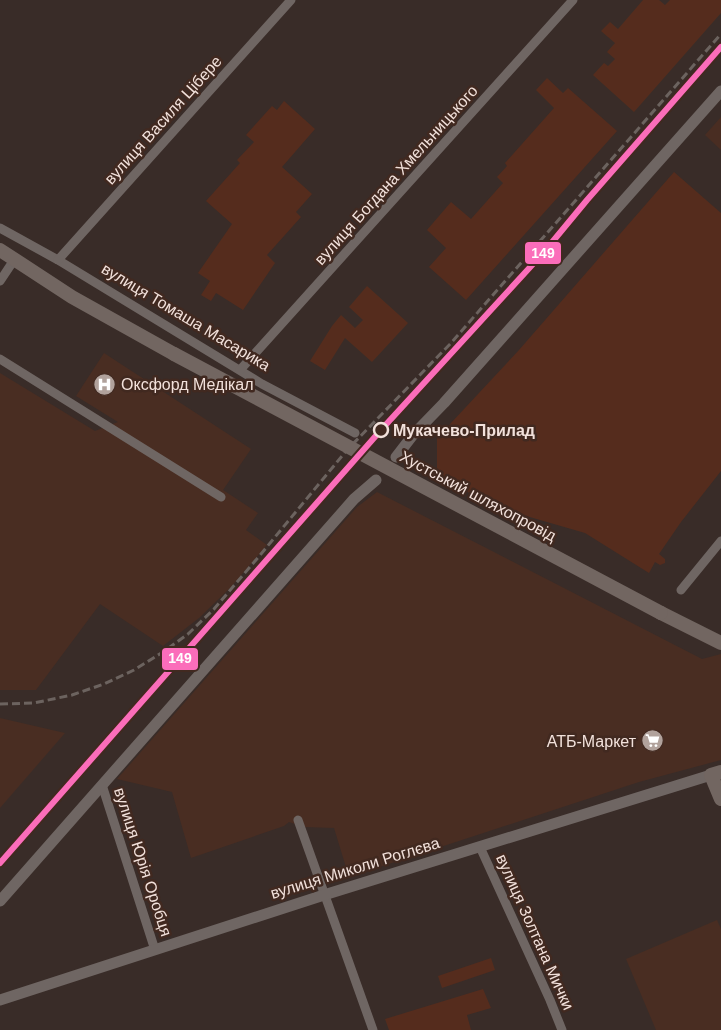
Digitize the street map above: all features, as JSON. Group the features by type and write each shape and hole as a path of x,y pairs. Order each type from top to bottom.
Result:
{"main road":[{"path":"0,250 14,260"},
{"name":"Хустський шляхопровід","path":"14,260 72,297 174,354 661,613 721,643"},
{"path":"716,774 721,799"}],"street":[{"name":"вулиця Василя Цібере","path":"58,260 291,0"},
{"name":"вулиця Богдана Хмельницького","path":"240,370 573,0"},
{"path":"396,457 413,435 444,403 721,92"},
{"name":"вулиця Томаша Масарика","path":"0,228 58,260 240,370 355,433"},
{"path":"0,281 14,260"},
{"path":"0,359 221,497"},
{"path":"0,901 354,500 376,480"},
{"path":"681,590 721,541"},
{"name":"вулиця Миколи Роглєва","path":"0,1000 324,895 716,774"},
{"name":"вулиця Юрія Оробця","path":"102,784 155,950"},
{"path":"298,820 371,1029"},
{"name":"вулиця Золтана Мички","path":"480,847 562,1030"}],"shaded area":[{"path":"643,0 659,0 665,5 670,0 721,0 721,13 634,112 593,75 604,63 608,66 615,59 607,52 615,43 601,31 610,22 618,29"},
{"path":"547,78 563,93 568,88 617,131 466,300 429,267 446,248 427,230 451,202 471,219 503,183 497,177 507,166 505,163 554,108 536,90"},
{"path":"284,101 315,129 282,167 312,194 296,212 301,217 267,255 275,263 243,310 216,293 211,301 201,295 210,281 198,273 232,224 206,201 240,163 237,160 254,142 246,135 272,106 277,110"},
{"path":"721,117 721,150 705,135"},
{"path":"674,172 721,213 721,471 681,522 659,554 665,559 665,563 660,565 655,562 649,573 585,533 495,507 462,489 437,471 437,438 519,350"},
{"path":"367,286 408,323 372,362 345,338 325,370 310,361 341,315 355,328 363,320 349,307"},
{"path":"104,353 251,449 223,490 258,513 246,530 267,545 230,588 199,618 163,646 100,604 36,690 0,690 0,373 95,431 118,422 76,396"},
{"path":"377,492 702,659 721,654 721,760 639,782 349,877 334,828 304,827 289,822 284,826 191,858 172,792 117,779 357,507"},
{"path":"0,718 65,733 0,808"},
{"path":"717,920 721,929 721,1030 656,1030 626,959"},
{"path":"491,958 495,970 442,988 438,976"},
{"path":"483,989 491,1008 467,1015 471,1030 389,1030 385,1019"}],"railway":[{"path":"0,704 34,703 72,695 104,684 134,670 188,634 214,609 347,450 451,343 721,34"}],"transit line":[{"name":"149","path":"0,863 381,430 544,252 721,47"}],"place":[{"name":"Оксфорд Медікал","path":"105,384"},
{"name":"Мукачево-Прилад","path":"381,430"},
{"name":"АТБ-Маркет","path":"652,741"}]}
